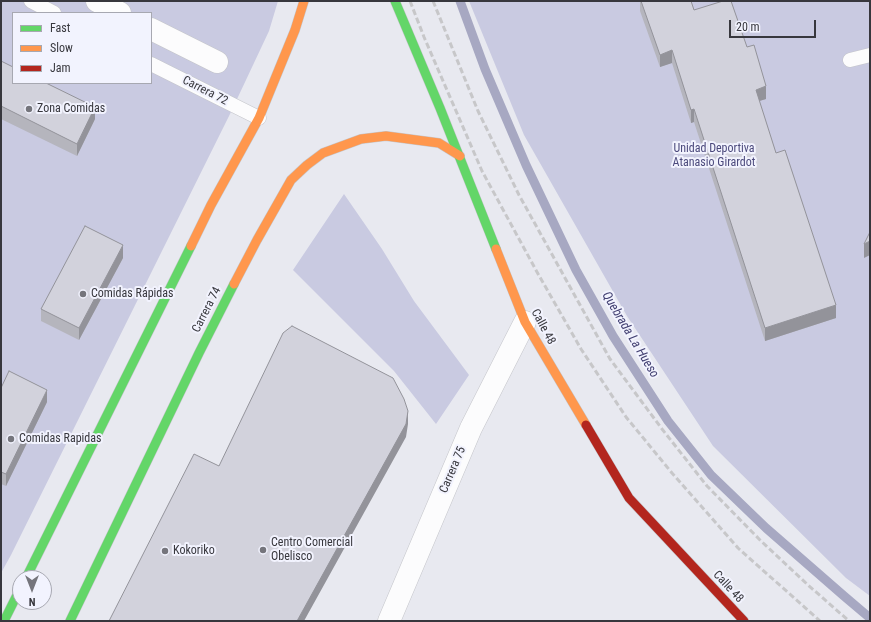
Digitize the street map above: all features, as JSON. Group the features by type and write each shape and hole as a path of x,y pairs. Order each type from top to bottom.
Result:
{"main road":[{"path":"30,570 201,226 258,118 295,30 304,1"},
{"name":"Calle 48","path":"395,1 460,156 525,322 629,498 742,620"},
{"name":"Carrera 74","path":"70,621 199,353 257,240 291,180 307,165 323,154 361,139 386,136 439,143 460,156"},
{"path":"4,621 12,605"}],"street":[{"path":"97,1 118,12"},
{"path":"152,30 217,62"},
{"name":"Carrera 75","path":"389,621 472,428 525,322"}],"lane":[{"path":"31,1 52,12"},
{"path":"850,60 870,55"},
{"name":"Carrera 72","path":"152,65 258,118"}],"green space":[{"path":"1,1 278,1 269,31 230,114 1,573"},
{"name":"Unidad Deportiva Atanasio Girardot","path":"469,1 870,1 870,596 846,578 713,446 627,316 524,135"},
{"path":"344,194 382,249 414,301 469,375 436,424 394,371 293,270"}],"building":[{"path":"641,1 691,1 694,10 723,1 731,1 747,47 754,45 766,86 756,90 776,153 785,150 836,305 765,328 694,109 691,110 672,50 660,55"},
{"path":"1,61 12,66 12,84 48,84 95,107 77,144 1,106"},
{"path":"85,226 123,245 79,328 41,309"},
{"path":"870,232 870,241 864,244"},
{"name":"Centro Comercial Obelisco","path":"292,326 393,378 404,399 408,411 406,424 297,621 109,621 194,454 219,466 283,333"},
{"path":"9,371 47,390 6,474 1,472 1,388"}],"waterway":[{"name":"Quebrada La Hueso","path":"460,1 485,69 526,165 576,270 613,336 668,421 711,475 766,528 870,618"}],"railway":[{"path":"410,1 482,171 581,349 626,417 672,473 738,548 820,621"},
{"path":"433,1 478,111 519,195 610,359 707,486 761,541 849,621"}],"traffic: fast":[{"path":"395,1 440,108 496,249"},
{"path":"30,570 191,246"},
{"path":"70,621 199,353 234,284"},
{"path":"4,621 12,605"}],"traffic: slow":[{"path":"191,246 211,205 259,118 295,30 304,1"},
{"path":"234,284 291,180 323,153 361,139 386,136 439,143 460,156"},
{"path":"496,249 525,322 586,425"}],"traffic: jam":[{"path":"586,425 629,498 744,621"}],"place":[{"name":"Zona Comidas","path":"29,109"},
{"name":"Comidas Rápidas","path":"83,294"},
{"name":"Comidas Rapidas","path":"11,439"},
{"name":"Centro Comercial Obelisco","path":"263,550"},
{"name":"Kokoriko","path":"165,551"}]}
